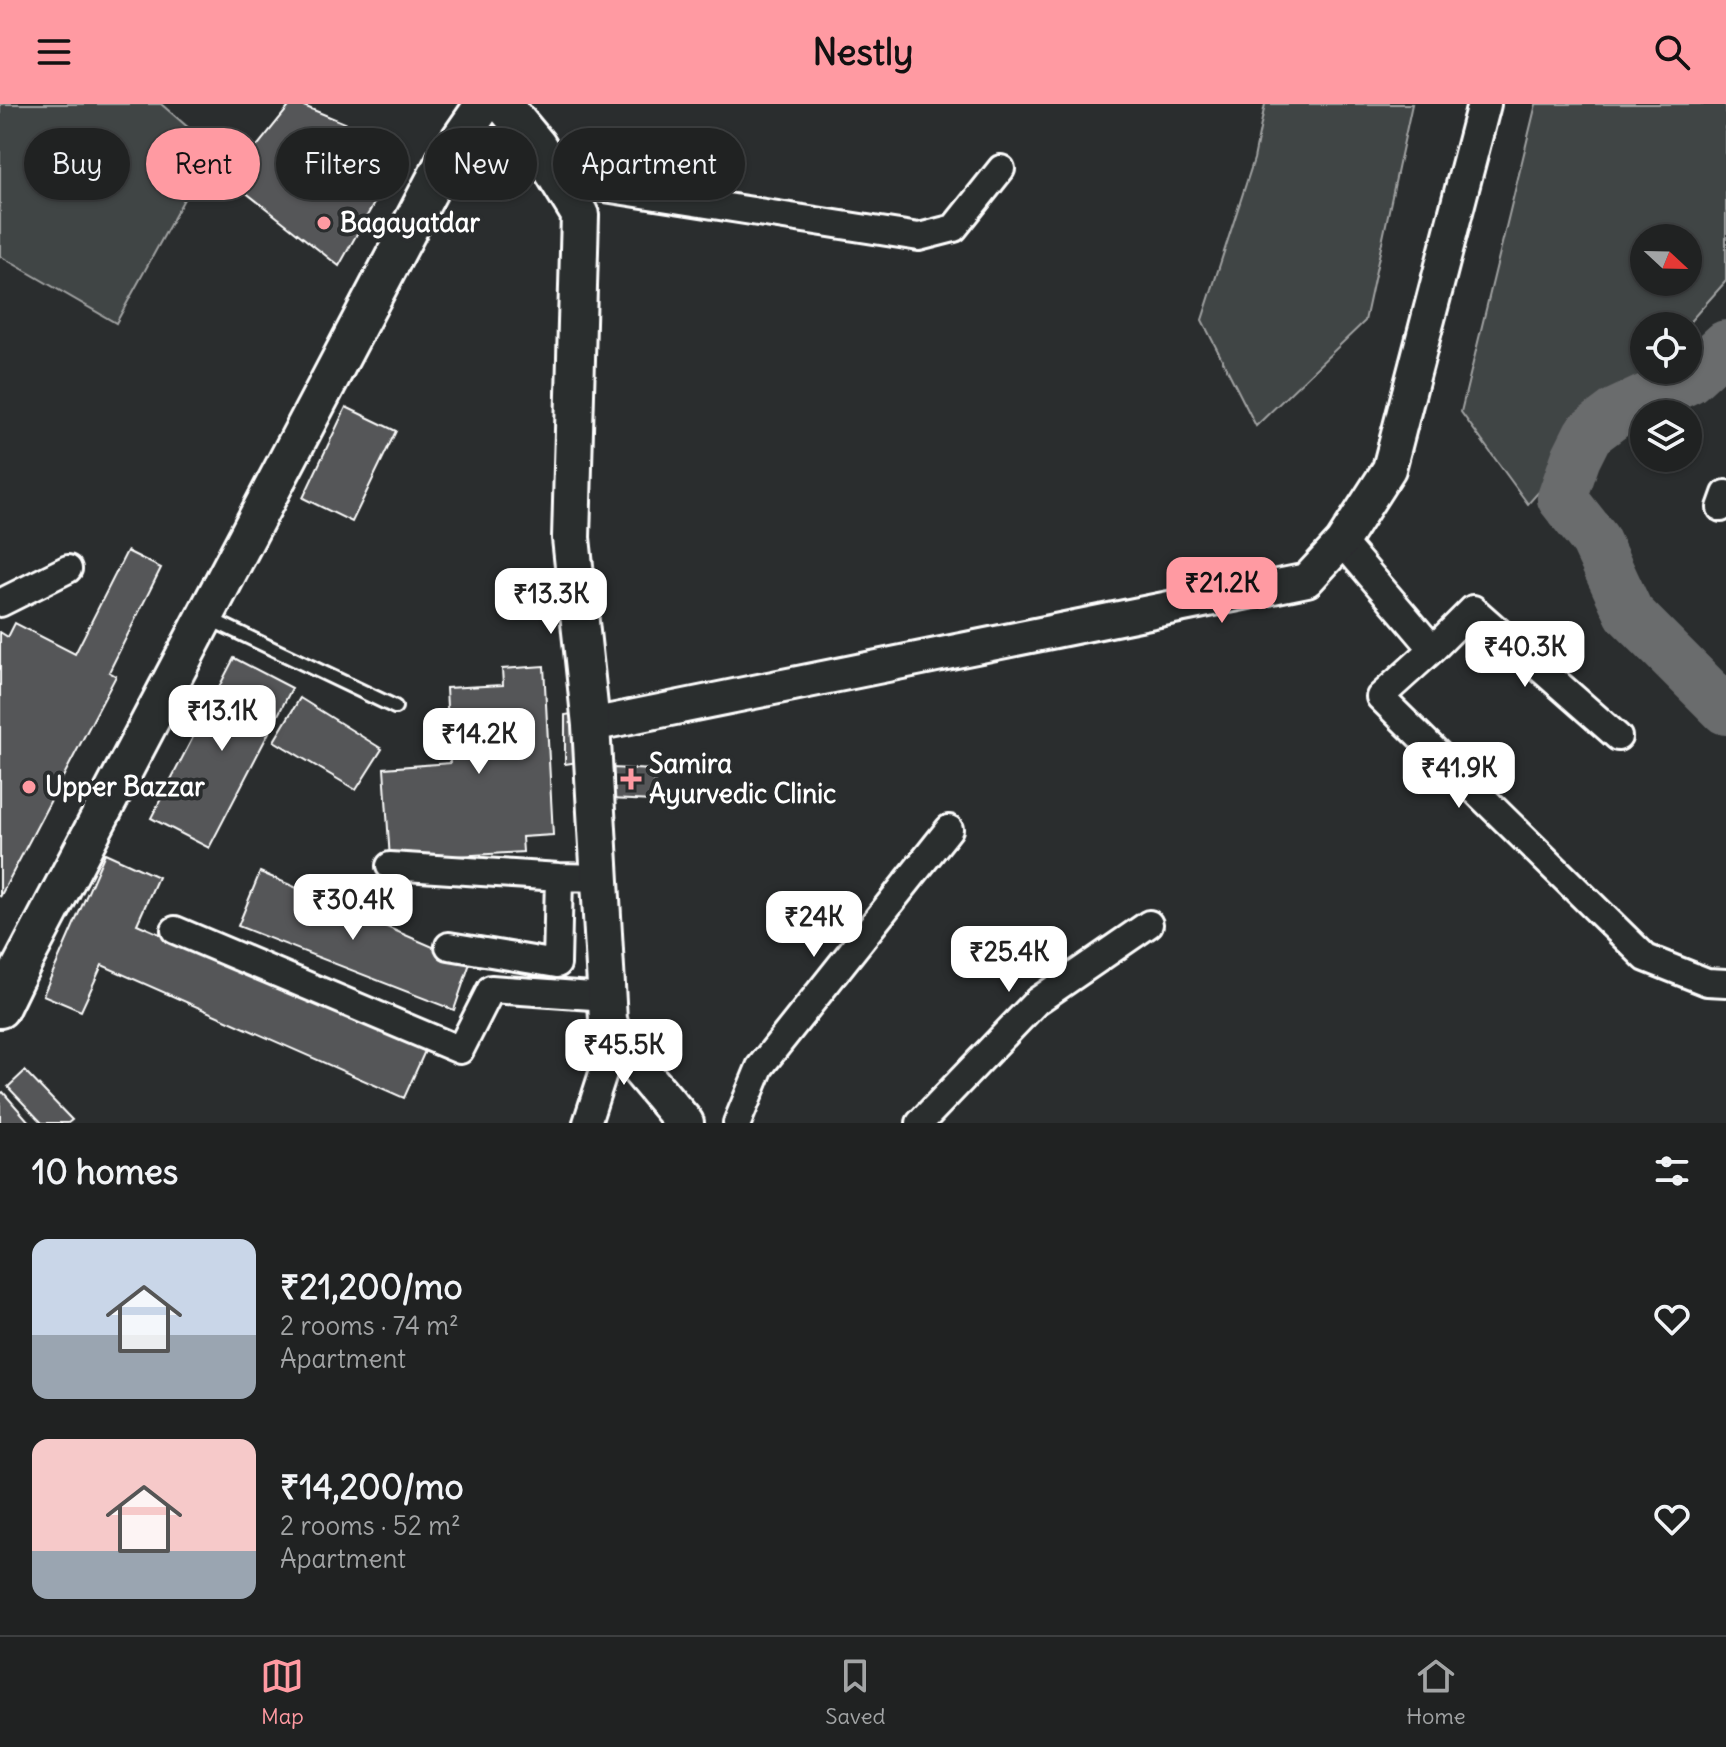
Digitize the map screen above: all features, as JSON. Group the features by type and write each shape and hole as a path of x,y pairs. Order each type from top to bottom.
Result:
{"main road":[{"path":"5,986 206,617 444,162 484,104"},
{"path":"503,104 553,170"},
{"path":"571,200 580,215 571,538 591,725 608,1020 614,1039 685,1123"}],"street":[{"path":"591,725 1307,580 1342,542 1389,469 1484,104"},
{"path":"682,200 919,237 954,228 1001,169"},
{"path":"1342,542 1433,649"},
{"path":"0,603 68,569"},
{"path":"1618,737 1473,609 1380,697 1646,958 1707,982 1726,983"},
{"path":"737,1123 760,1067 949,829"},
{"path":"390,866 601,878"},
{"path":"449,946 557,964 559,877"},
{"path":"920,1123 1037,1001 1149,924"},
{"path":"175,930 460,1050 491,989 607,997"},
{"path":"587,1123 614,1039"}],"lane":[{"path":"206,617 395,707"}],"shaded area":[{"path":"0,104 161,104 189,128 146,128 146,200 183,200 116,323 0,256"},
{"path":"1265,104 1412,104 1365,321 1256,426 1202,320 1254,159"},
{"path":"1536,104 1724,104 1726,281 1698,312 1630,312 1630,384 1635,384 1528,504 1461,412"}],"building":[{"path":"291,104 299,104 357,128 276,128 276,200 376,200 339,266 255,200 260,200 260,143"},
{"path":"346,407 396,431 352,522 303,498"},
{"name":"Upper Bazzar","path":"127,551 161,568 109,672 116,676 0,897 0,632 8,637 15,623 75,654"},
{"path":"234,658 292,688 209,848 151,818"},
{"path":"544,666 553,835 522,837 523,852 390,860 384,768 450,763 446,688 503,685 502,669"},
{"path":"300,698 382,749 356,790 274,741"},
{"path":"585,712 584,761 565,764 565,715"},
{"path":"611,768 655,770 654,801 609,799"},
{"path":"105,853 158,877 137,924 425,1051 404,1098 102,965 81,1011 43,995"},
{"path":"260,872 470,963 454,1010 238,926"},
{"path":"25,1071 72,1120 68,1123 42,1123 8,1087"},
{"path":"3,1092 30,1123 0,1123 0,1094"}],"waterway":[{"path":"1726,345 1689,379 1616,413 1588,434 1562,498 1595,540 1629,613 1726,710"}],"place":[{"name":"Bagayatdar","path":"324,223"},
{"name":"Samira Ayurvedic Clinic","path":"631,779"},
{"name":"Upper Bazzar","path":"29,787"}]}
